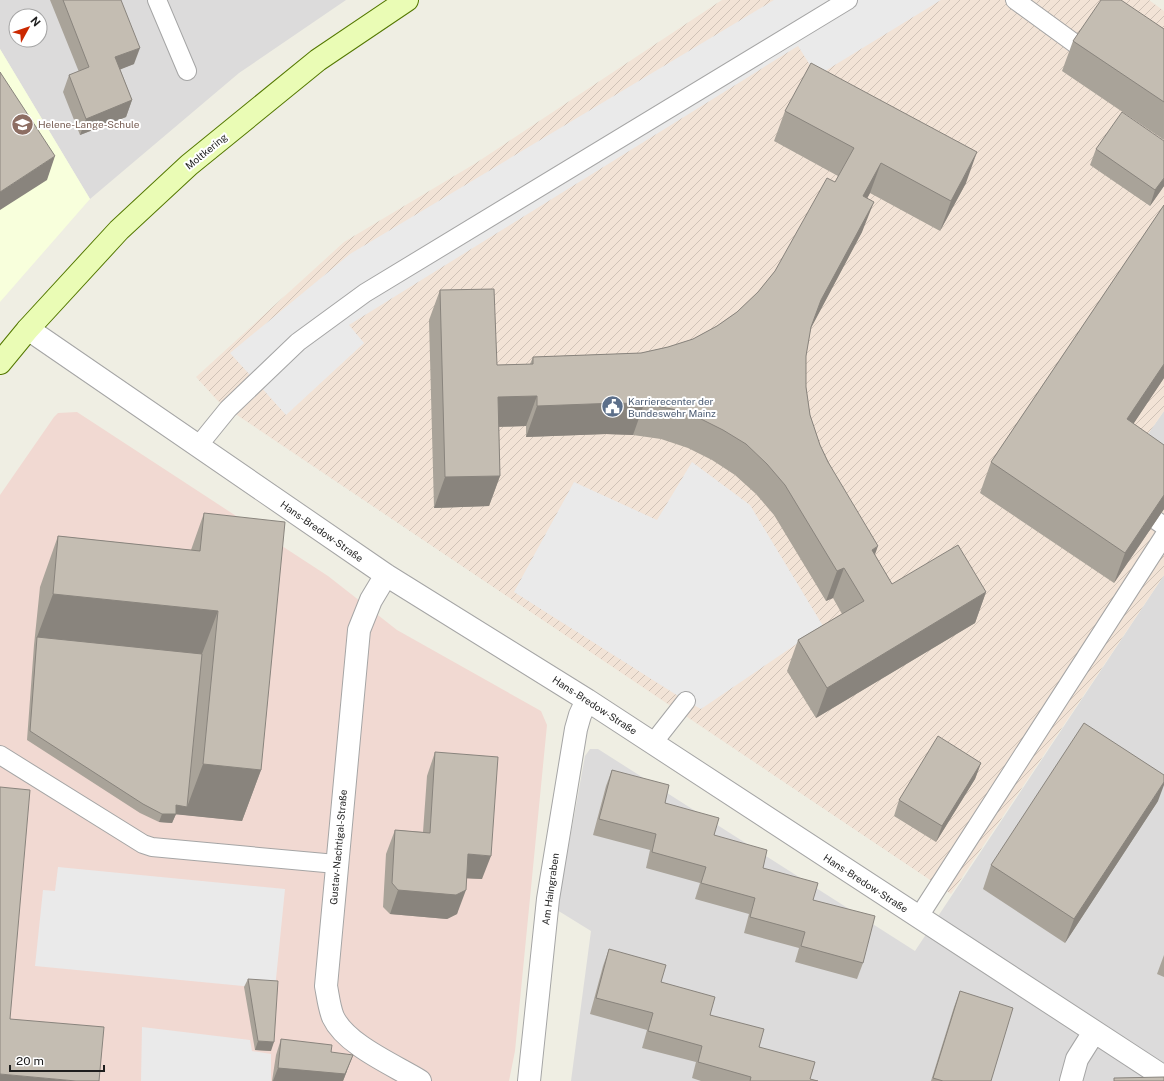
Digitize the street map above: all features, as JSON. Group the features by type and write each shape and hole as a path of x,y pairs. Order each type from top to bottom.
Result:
{"street":[{"name":"Moltkering","path":"0,364 28,329 119,230 189,165 318,60 407,0"},
{"name":"Moltkering","path":"0,376 28,329"},
{"name":"Hans-Bredow-Straße","path":"28,329 386,575 587,700 918,918 1164,1077"},
{"name":"Gustav-Nachtigal-Straße","path":"386,575 371,600 358,630 326,986 334,1017 343,1030 355,1042 420,1081"},
{"name":"Am Haingraben","path":"529,1081 548,899 576,729 580,715 587,700"},
{"path":"1071,1081 1077,1059 1094,1032"}],"lane":[{"path":"157,0 187,71"},
{"path":"198,446 228,410 298,342 365,294 848,0"},
{"path":"1015,0 1103,65"},
{"path":"1125,499 1164,526"},
{"path":"918,918 1164,536"},
{"path":"653,743 686,701"},
{"path":"0,755 147,846 336,864"}],"shaded area":[{"path":"0,0 346,0 239,73 90,199 0,49"},
{"path":"722,0 1149,0 1164,11 1164,411 1141,444 1164,463 1164,575 951,894 228,409 217,400 196,377 344,242 476,163"},
{"path":"774,0 941,0 817,76 798,46 349,325 364,343 286,415 230,353 350,254"},
{"name":"Helene-Lange-Schule","path":"0,49 90,199 0,302"},
{"path":"1164,411 1164,463 1141,444"},
{"path":"77,412 328,576 397,630 541,711 547,725 515,1051 509,1081 0,1081 0,495 54,417 58,413"},
{"path":"692,462 750,505 823,626 701,709 514,592 574,482 657,520"},
{"path":"1164,575 1164,1081 571,1081 591,931 557,910 585,756 590,749 598,749 915,951"},
{"path":"58,867 285,889 275,989 35,966 43,890 55,891"},
{"path":"142,1027 250,1040 252,1051 271,1054 271,1081 141,1081"}],"building":[{"path":"63,0 121,0 140,48 115,57 132,100 86,119 69,75 89,67"},
{"path":"1101,0 1121,0 1164,29 1164,102 1073,41"},
{"name":"Karrierecenter der Bundeswehr Mainz","path":"811,63 977,152 951,201 881,163 863,196 874,202 821,300 811,327 806,356 806,387 810,415 820,445 828,462 878,546 872,550 892,584 958,545 986,592 827,688 798,640 864,601 844,568 837,571 785,485 767,464 746,444 723,430 699,418 672,409 644,404 617,403 537,406 537,396 498,397 500,476 445,477 440,290 494,289 497,365 533,364 533,357 641,353 668,347 693,339 717,326 737,312 758,292 775,271 827,178 835,182 854,148 785,111"},
{"path":"0,72 55,156 0,192"},
{"path":"1122,112 1164,141 1164,178 1155,190 1096,149"},
{"path":"1164,205 1164,364 1127,419 1164,445 1164,495 1125,553 991,462"},
{"path":"204,513 285,522 261,770 203,764 218,611 53,594 58,536 200,551"},
{"path":"37,637 202,654 187,807 176,805 176,814 162,814 143,804 30,731"},
{"path":"1084,723 1164,775 1164,782 1074,919 991,865"},
{"path":"938,736 981,763 942,826 899,800"},
{"path":"435,752 498,757 491,856 468,854 466,890 456,895 398,890 392,883 395,830 430,833"},
{"path":"612,770 669,785 665,803 719,818 714,835 767,850 763,868 818,883 813,900 875,916 863,963 801,946 805,932 750,917 755,898 701,883 706,867 652,852 656,834 599,819"},
{"path":"0,787 30,790 10,1019 104,1027 99,1081 76,1081 0,1074"},
{"path":"609,949 666,965 661,982 715,997 710,1015 764,1029 759,1047 815,1062 810,1079 818,1081 750,1081 751,1077 698,1062 702,1046 648,1031 653,1013 596,998"},
{"path":"248,979 278,981 274,1042 258,1041"},
{"path":"960,991 1013,1008 991,1081 943,1081 933,1078"},
{"path":"281,1039 332,1045 331,1052 353,1055 345,1074 278,1068"},
{"path":"1164,1077 1164,1081 1114,1081 1114,1078"}],"place":[{"name":"Helene-Lange-Schule","path":"23,124"},
{"name":"Karrierecenter der Bundeswehr Mainz","path":"613,407"}]}
